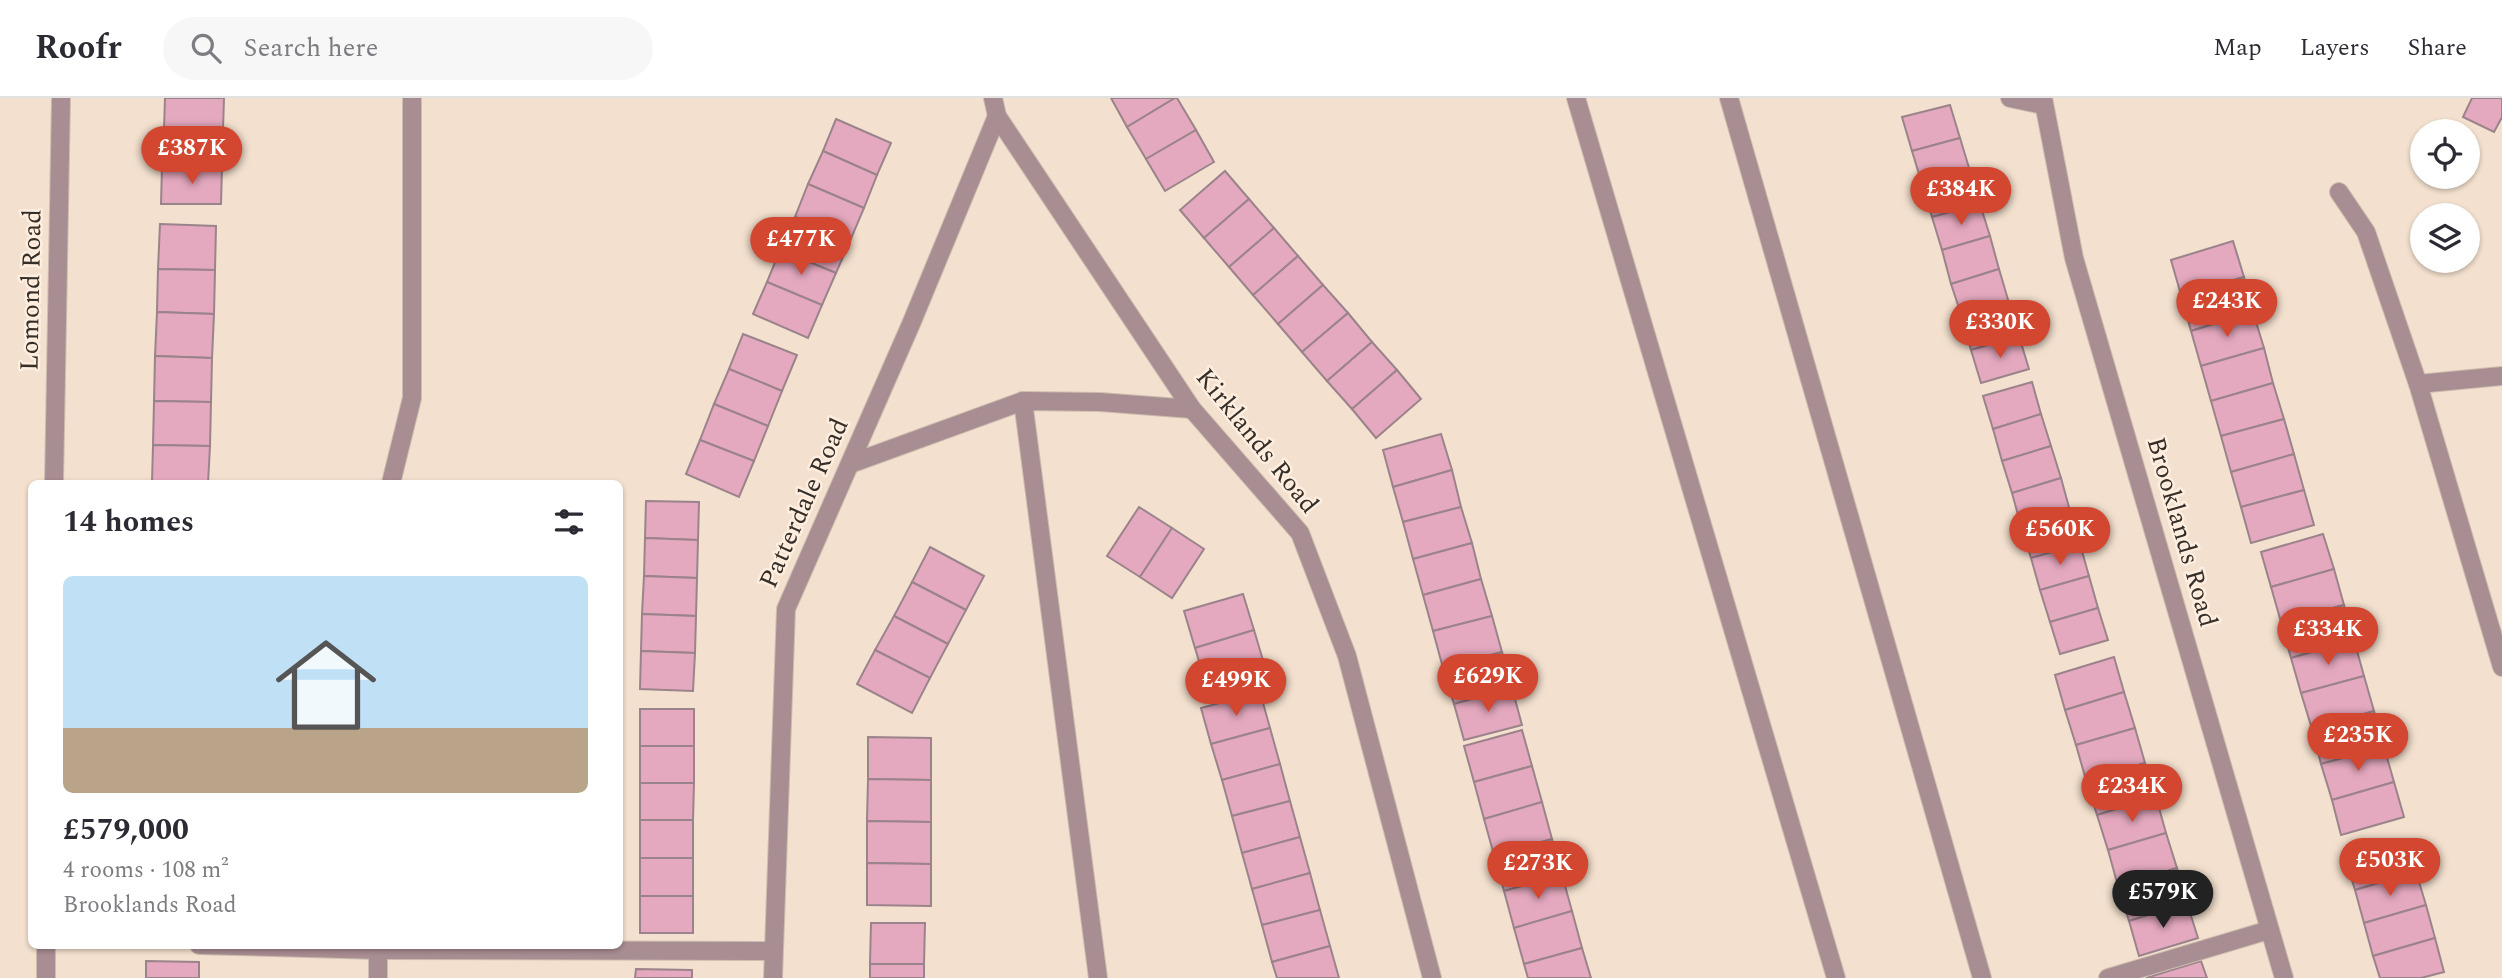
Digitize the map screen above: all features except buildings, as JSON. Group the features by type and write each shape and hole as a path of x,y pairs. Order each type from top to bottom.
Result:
{"street":[{"name":"Lomond Road","path":"54,480 61,98"},
{"path":"392,480 412,398 412,98"},
{"path":"1576,98 1836,978"},
{"path":"1729,98 1982,978"},
{"path":"2010,98 2043,102"},
{"name":"Brooklands Road","path":"2043,102 2074,258 2284,978"},
{"name":"Kirklands Road","path":"995,107 1192,409 1300,533 1347,656 1432,978"},
{"name":"Patterdale Road","path":"773,978 786,609 849,464 995,107"},
{"path":"2339,192 2366,232 2418,384 2502,667"},
{"path":"2418,384 2502,376"},
{"path":"1023,401 1098,978"},
{"path":"849,464 1023,401 1100,402 1192,409"},
{"path":"2108,978 2269,930"},
{"path":"46,949 46,978"},
{"path":"378,949 378,978"},
{"path":"510,949 773,951"}]}
